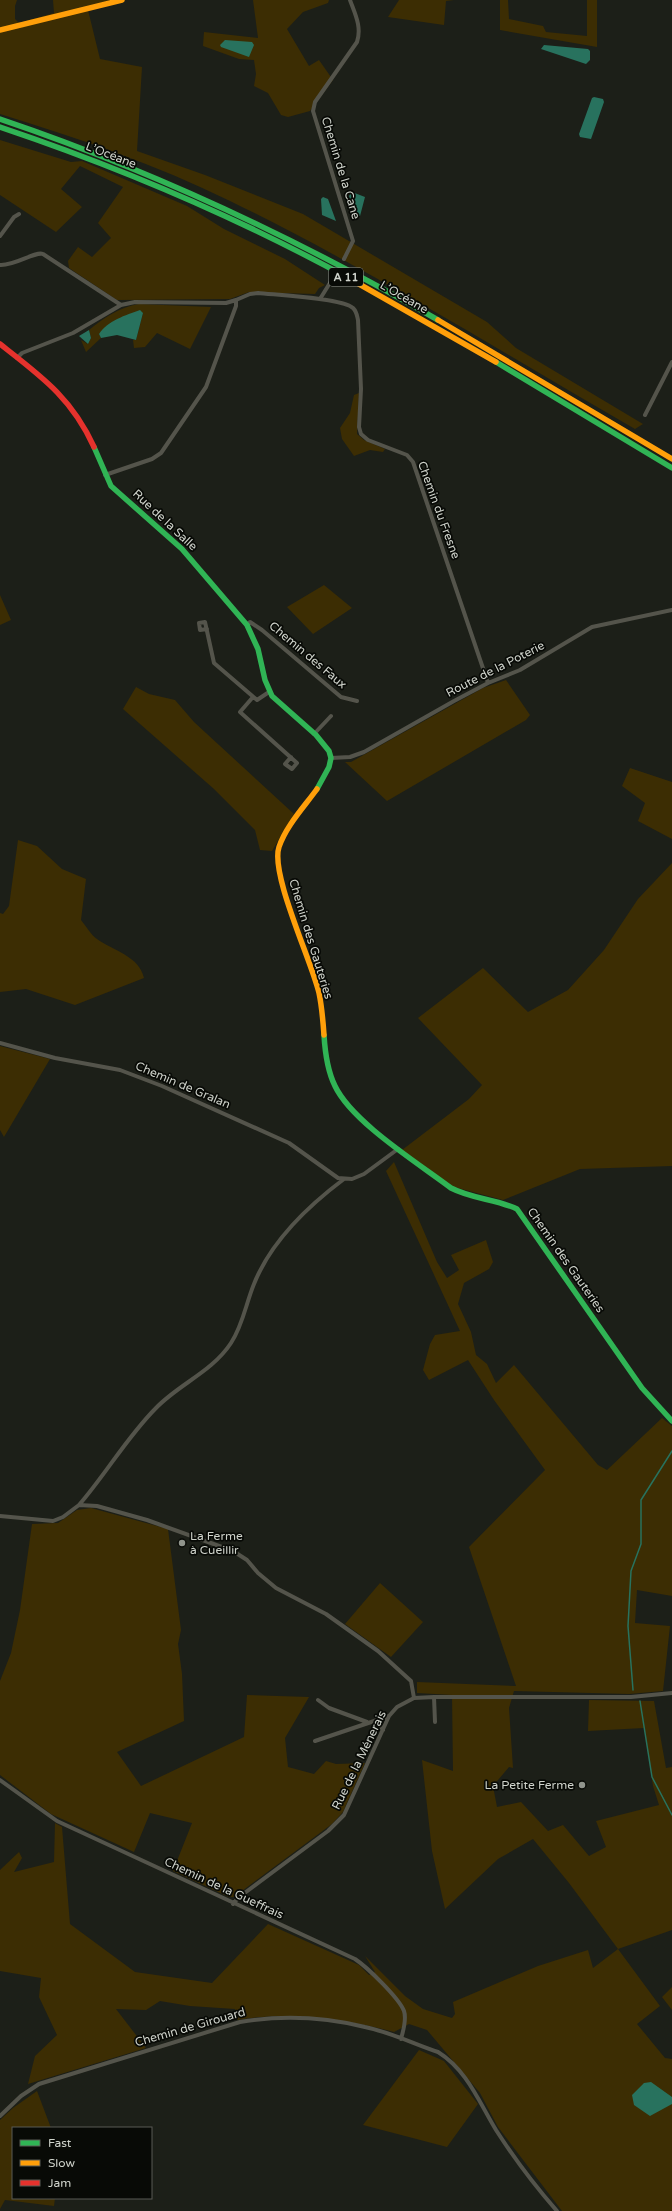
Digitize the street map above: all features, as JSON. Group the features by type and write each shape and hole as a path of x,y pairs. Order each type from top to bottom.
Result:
{"main road":[{"path":"0,30 122,0"},
{"name":"L’Océane","path":"0,119 148,173 227,208 299,243 417,309 672,459"},
{"name":"L’Océane","path":"0,127 150,182 285,245 406,311 672,468"},
{"name":"Rue de la Salle","path":"0,344 49,382 59,392 87,432 95,446 105,475 115,490 182,549 247,625 255,638 269,692 275,700 326,746 331,758"},
{"name":"Chemin des Gauteries","path":"331,758 327,771 282,840 278,849 277,866 319,993 332,1079 336,1088 353,1112 398,1149 452,1188 475,1198 507,1204 517,1209 642,1388 672,1421"}],"street":[{"name":"Chemin de la Cane","path":"344,259 353,241 312,111 315,102 359,38 359,27 350,0"},
{"path":"0,236 14,217 19,214"},
{"path":"0,265 9,265 36,254 43,254 121,305"},
{"path":"17,358 22,353 73,333 121,305 135,302 226,303 250,294 258,293 320,299 333,278"},
{"name":"Chemin du Fresne","path":"320,299 347,304 357,313 361,389 359,427 361,434 368,440 407,455 413,462 488,683"},
{"path":"105,475 152,459 161,453 206,387 236,306 236,300"},
{"path":"646,415 672,362"},
{"name":"Route de la Poterie","path":"331,758 350,757 364,752 488,683 520,670 599,624 672,610"},
{"name":"Chemin des Faux","path":"247,625 250,622 262,630 341,697 357,701"},
{"path":"207,629 214,663 257,700 269,692"},
{"path":"253,697 240,712 291,757"},
{"path":"314,734 331,716"},
{"name":"Chemin de Gralan","path":"0,1043 56,1058 120,1070 162,1086 289,1143 329,1174 344,1179"},
{"path":"0,1516 39,1521 53,1521 63,1517 79,1505 155,1409 174,1391 212,1366 232,1342 242,1320 254,1284 274,1248 315,1200 344,1179 352,1179 364,1174 398,1149"},
{"path":"79,1505 97,1506 148,1520 243,1556 258,1573 276,1588 326,1614 378,1651 411,1681 414,1698"},
{"name":"Rue de la Ménerais","path":"233,1904 238,1898 328,1831 344,1815 389,1716 397,1707 414,1698 631,1697 672,1694"},
{"path":"434,1697 435,1722"},
{"path":"318,1700 329,1708 368,1722"},
{"path":"315,1741 389,1716"},
{"path":"376,1721 383,1730"},
{"name":"Chemin de la Gueffrais","path":"0,1780 58,1821 362,1963 402,2008 405,2019 401,2039"},
{"name":"Chemin de Girouard","path":"0,2116 21,2096 39,2084 240,2022 264,2018 315,2019 366,2027 438,2052 454,2065 478,2095 496,2130 557,2211"}],"shaded area":[{"path":"0,0 17,0 15,6 15,19 19,23 54,13 53,0 111,0 87,6 100,59 142,67 137,151 205,175 303,214 487,322 516,348 643,424 635,429 334,254 230,201 146,164 117,153 0,114"},
{"path":"253,0 329,0 328,3 303,12 287,29 309,66 319,60 333,80 310,111 288,117 281,115 268,93 254,86 256,74 254,60 239,59 203,46 204,32 258,38"},
{"path":"399,0 454,0 446,1 444,25 388,17"},
{"path":"500,0 508,0 509,19 543,26 546,32 587,36 587,0 597,0 597,47 500,30"},
{"path":"225,40 252,42 254,45 249,57 221,47 220,45"},
{"path":"544,45 588,49 590,51 590,60 586,64 541,49"},
{"path":"592,98 603,99 604,102 591,139 580,137 579,134"},
{"path":"0,140 71,162 82,161 187,206 224,229 285,259 325,285 319,288 315,294 249,292 230,299 117,300 69,268 68,261 78,247 92,257 111,238 98,223 123,187 80,166 61,189 82,207 56,232 0,195"},
{"path":"352,192 365,197 360,216 356,216 349,196"},
{"path":"323,197 328,199 336,221 322,215 321,199"},
{"path":"139,304 211,307 190,349 157,333 145,347 134,348 133,340 136,340 143,313 99,334 101,338 86,352 81,340 88,344 91,338 89,330 118,310"},
{"path":"140,310 143,313 136,340 117,335 101,338 99,334 107,325 117,319"},
{"path":"89,330 91,338 88,344 79,336"},
{"path":"359,393 357,434 364,440 385,449 383,452 370,450 354,456 342,439 340,428 350,413 354,395"},
{"path":"324,585 352,608 313,634 287,607"},
{"path":"0,595 11,620 0,625"},
{"path":"506,680 530,715 526,720 387,801 345,762 351,762 483,688"},
{"path":"136,687 149,694 175,700 194,722 294,814 272,851 260,850 255,830 214,789 123,709"},
{"path":"630,768 672,782 672,839 638,821 645,803 622,786"},
{"path":"18,840 37,846 62,869 86,879 81,920 97,939 125,955 137,964 144,978 75,1005 26,989 0,992 0,913 3,914 9,906"},
{"path":"672,863 672,1166 580,1169 503,1200 454,1187 402,1150 469,1099 482,1085 418,1018 483,968 528,1012 568,990 604,950 638,899"},
{"path":"0,1046 50,1059 4,1137 0,1130"},
{"path":"394,1162 437,1262 447,1278 459,1270 451,1255 486,1240 493,1262 489,1269 464,1283 458,1304 471,1332 476,1355 487,1364 496,1383 514,1365 598,1465 607,1470 662,1418 672,1426 672,1596 637,1590 635,1623 670,1626 663,1691 629,1694 514,1691 509,1708 513,1768 509,1767 493,1786 497,1807 521,1802 548,1831 563,1825 589,1856 606,1847 596,1821 659,1805 653,1786 644,1728 588,1731 589,1700 654,1701 666,1768 672,1767 672,1930 618,1949 569,1883 533,1839 498,1859 445,1909 432,1851 422,1760 453,1771 452,1695 417,1693 417,1682 516,1686 469,1547 545,1470 494,1400 468,1360 429,1380 423,1370 430,1344 435,1335 460,1331 386,1171"},
{"path":"91,1508 168,1529 181,1630 178,1644 182,1674 184,1721 117,1752 141,1786 244,1737 247,1695 309,1697 285,1738 288,1767 314,1774 326,1761 336,1764 365,1763 343,1812 332,1824 234,1897 229,1897 173,1871 192,1823 150,1813 134,1852 51,1814 0,1775 0,1681 11,1653 20,1610 32,1524 58,1523 77,1510"},
{"path":"380,1583 423,1622 391,1657 345,1624"},
{"path":"55,1823 62,1827 70,1924 135,1972 212,1983 268,1924 359,1965 369,1975 375,1972 365,1956 405,1996 423,2009 452,2018 455,2014 453,2002 538,1966 588,1950 593,1968 618,1949 660,2006 637,2024 665,2058 672,2059 672,2211 562,2211 498,2127 480,2093 427,2030 409,2024 394,2032 355,2023 316,2017 276,2016 237,2020 235,2009 190,2006 160,2001 146,2010 116,2009 146,2048 28,2084 35,2056 57,2035 39,1997 41,1978 0,1971 0,1870 19,1852 22,1858 14,1872 54,1862"},
{"path":"672,1987 672,2010 662,1997"},
{"path":"419,2050 444,2061 478,2104 447,2147 363,2125"},
{"path":"651,2082 672,2097 672,2104 650,2116 634,2105 632,2095 644,2083"},
{"path":"37,2091 51,2127 12,2127 12,2199 55,2199 54,2206 5,2200 0,2209 0,2120 13,2108"}],"waterway":[{"path":"633,1690 628,1626 631,1571 641,1544 641,1500 672,1451"},
{"path":"640,1701 652,1777 672,1815"}],"traffic: fast":[{"path":"0,119 114,161 224,209 332,262 438,320"},
{"path":"0,127 91,159 223,215 352,280"},
{"path":"496,362 672,468"},
{"path":"94,447 111,486 182,549 247,625 258,649 265,680 272,696 316,735 329,751 331,758 329,767 317,789"},
{"path":"324,1035 327,1061 332,1080 344,1100 356,1114 370,1128 451,1188 467,1195 501,1203 517,1209 642,1388 672,1421"}],"traffic: slow":[{"path":"0,30 122,0"},
{"path":"352,280 496,362"},
{"path":"438,320 672,459"},
{"path":"317,789 282,839 279,847 278,860 280,877 286,897 319,993 324,1035"}],"traffic: jam":[{"path":"0,344 42,378 65,401 76,415 94,447"}],"place":[{"name":"La Ferme à Cueillir","path":"182,1543"},
{"name":"La Petite Ferme","path":"582,1785"}]}
